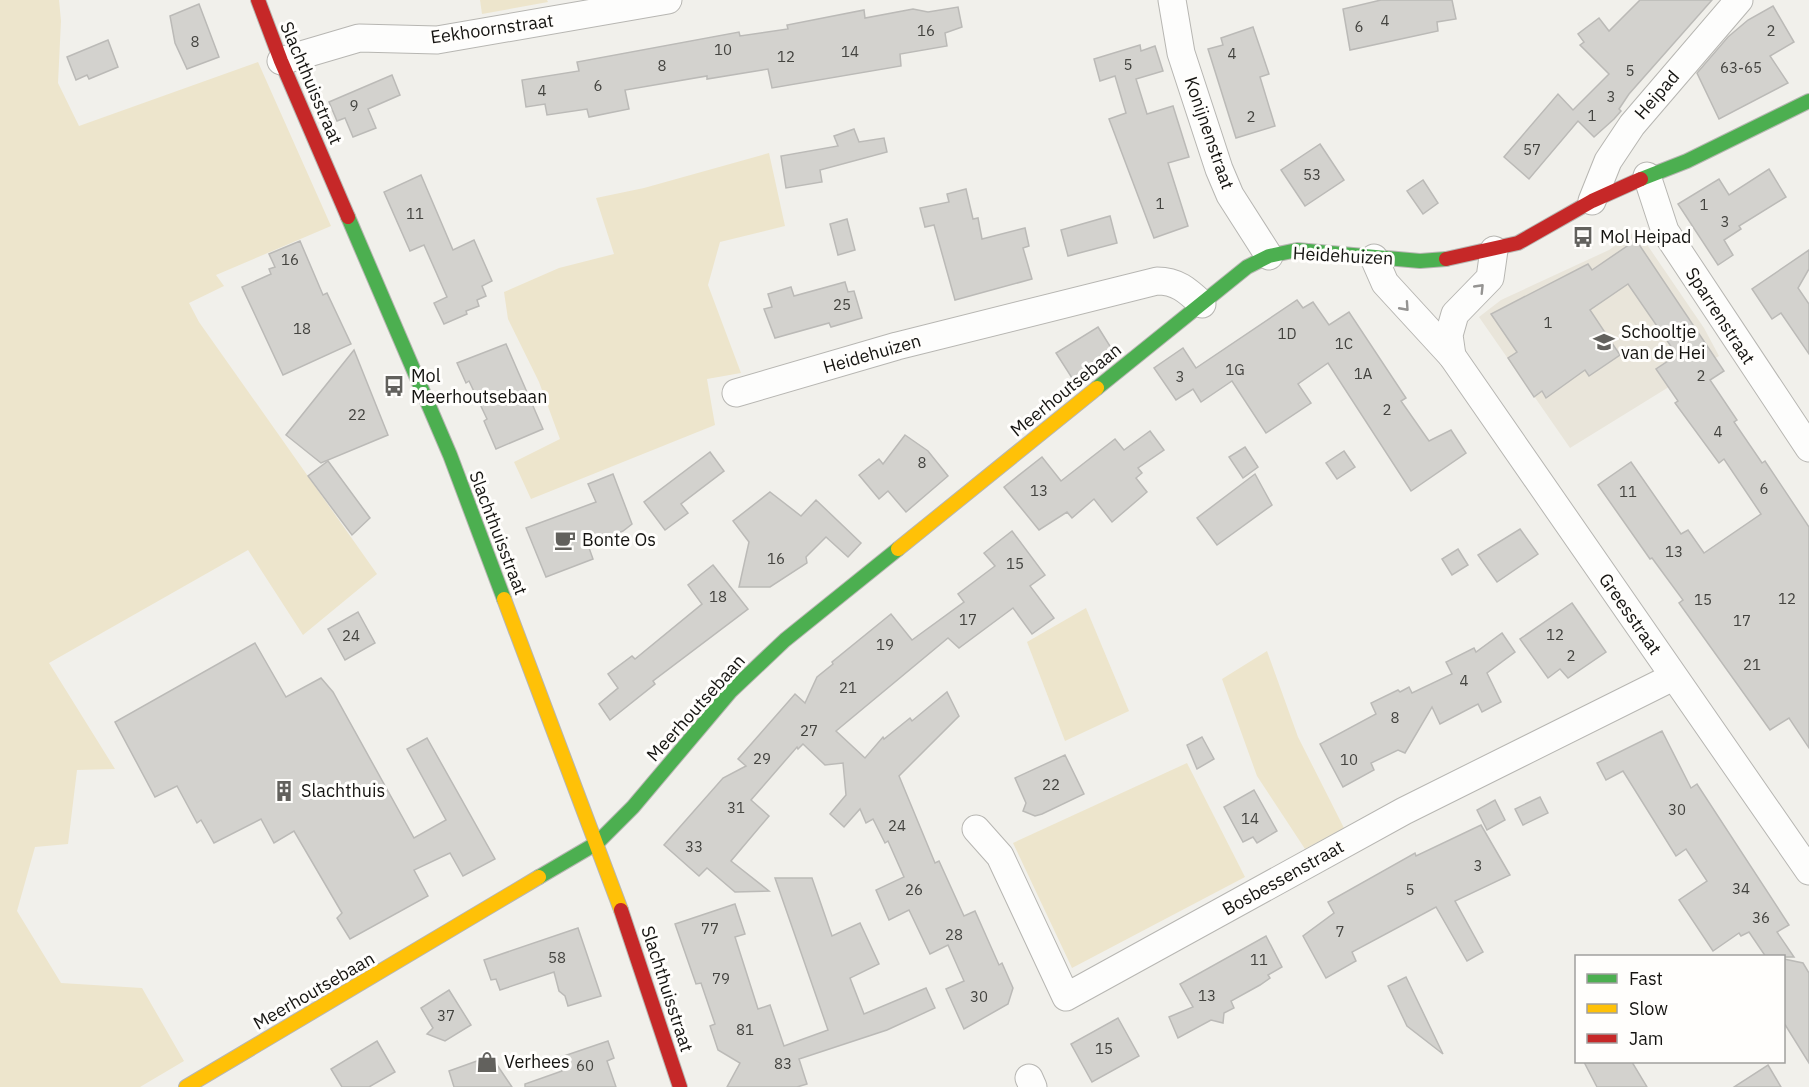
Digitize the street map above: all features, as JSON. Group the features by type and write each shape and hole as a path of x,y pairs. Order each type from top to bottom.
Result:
{"street":[{"name":"Slachthuisstraat","path":"258,0 281,60 450,455 597,843 680,1087"},
{"name":"Eekhoornstraat","path":"281,60 359,38 437,40 668,0"},
{"name":"Konijnenstraat","path":"1172,0 1181,52 1219,169 1230,195 1269,256"},
{"name":"Heipad","path":"1592,201 1608,161 1632,125 1739,0"},
{"name":"Heidehuizen","path":"736,393 897,346 1156,281 1169,281 1182,286 1202,304 1247,267 1269,256 1297,250 1420,261 1457,258 1494,250 1518,243 1592,201 1647,176 1688,161 1809,101"},
{"name":"Sparrenstraat","path":"1647,176 1665,231 1809,448"},
{"path":"1452,356 1449,335 1455,314 1490,278 1494,250"},
{"name":"Greesstraat","path":"1374,258 1385,283 1452,356 1809,871"},
{"name":"Meerhoutsebaan","path":"186,1087 597,843 633,807 730,692 785,640 1202,304"},
{"name":"Bosbessenstraat","path":"976,830 1000,856 1066,997 1404,811 1673,677"}],"shaded area":[{"path":"0,0 59,0 61,21 58,83 79,126 258,62 331,226 216,275 224,286 189,303 199,322 377,574 303,635 248,550 49,663 115,769 77,770 68,844 35,847 17,911 61,983 142,988 184,1061 140,1087 0,1087"},
{"path":"480,0 547,0 548,2 482,14"},
{"path":"769,153 785,226 720,242 708,285 741,373 707,379 715,425 531,499 514,462 560,439 539,382 508,319 504,292 559,268 614,254 596,198 644,188"},
{"name":"Schooltje van de Hei","path":"1637,230 1704,328 1719,356 1570,448 1479,317 1501,300 1609,250"},
{"path":"1086,608 1129,711 1065,741 1027,642"},
{"path":"1267,651 1298,737 1344,828 1305,849 1257,776 1222,679"},
{"path":"1187,763 1245,877 1072,968 1013,843"}],"building":[{"path":"1381,0 1452,0 1456,19 1437,22 1438,31 1350,50 1343,9"},
{"path":"1640,0 1712,0 1629,94 1619,109 1621,111 1614,119 1594,137 1578,121 1529,179 1504,157 1558,94 1573,110 1609,74 1580,45 1584,42 1578,34 1599,18 1609,31"},
{"path":"199,4 219,57 187,69 175,43 170,16"},
{"path":"1773,6 1794,42 1770,56 1788,83 1719,119 1697,73 1728,37 1748,20"},
{"path":"958,7 962,27 945,33 947,46 900,54 901,66 772,88 768,69 707,79 707,76 625,90 629,109 589,117 587,109 547,115 545,104 526,107 522,80 579,71 577,62 739,32 740,36 788,29 787,25 864,10 865,18 913,9 928,12"},
{"path":"1253,27 1269,74 1260,77 1275,126 1236,138 1208,49 1223,45 1221,38"},
{"path":"108,40 118,67 89,79 87,75 76,80 67,57"},
{"path":"1140,45 1141,51 1155,46 1163,71 1136,79 1147,114 1173,106 1189,157 1168,163 1188,226 1154,238 1109,119 1126,113 1115,76 1100,81 1094,59"},
{"path":"392,75 400,95 368,109 376,128 353,137 345,118 337,121 329,102"},
{"path":"854,129 859,142 884,138 887,152 820,170 822,182 786,188 781,156 838,146 834,136"},
{"path":"1320,144 1344,180 1305,206 1281,170"},
{"path":"1769,169 1786,197 1739,226 1741,229 1724,240 1733,255 1718,265 1678,204 1719,179 1729,195"},
{"path":"421,175 453,250 474,240 492,281 482,286 486,296 477,300 479,306 444,324 434,303 447,297 424,245 410,251 384,192"},
{"path":"1423,180 1438,203 1423,214 1407,191"},
{"path":"966,189 973,219 978,218 982,239 1025,228 1029,246 1023,248 1032,279 955,300 934,225 925,227 920,208 949,202 947,194"},
{"path":"1110,216 1117,243 1068,256 1061,230"},
{"path":"847,219 855,250 838,255 830,224"},
{"path":"1636,240 1724,371 1710,380 1737,420 1734,422 1762,463 1765,461 1809,527 1809,748 1789,718 1770,730 1679,603 1683,600 1652,558 1650,559 1598,485 1631,462 1681,534 1688,530 1704,553 1761,514 1724,459 1719,463 1675,403 1678,401 1656,369 1677,355 1628,284 1590,310 1620,355 1589,376 1585,370 1546,398 1542,391 1534,397 1508,358 1517,352 1491,314 1588,264 1592,270"},
{"path":"300,241 323,295 327,293 351,344 283,375 242,287 271,274 269,269 275,267 269,254"},
{"path":"1809,250 1809,269 1798,288 1809,304 1809,354 1781,313 1772,319 1752,289"},
{"path":"845,282 848,292 854,291 862,318 831,327 829,323 775,338 764,309 772,307 768,294 791,287 794,296"},
{"path":"1297,300 1303,308 1313,302 1329,325 1349,312 1406,398 1401,401 1429,441 1451,430 1466,453 1411,491 1328,363 1298,384 1311,403 1266,433 1232,381 1201,402 1193,389 1176,400 1154,368 1183,348 1196,368"},
{"path":"1098,327 1113,351 1072,378 1056,353"},
{"path":"506,344 543,429 496,449 484,421 487,419 469,381 466,383 457,363"},
{"path":"354,350 388,435 321,463 286,435"},
{"path":"1150,431 1164,450 1138,468 1142,473 1136,478 1147,492 1112,522 1094,499 1072,518 1067,512 1039,530 1004,487 1042,457 1061,481 1115,439 1124,450"},
{"path":"905,435 928,451 948,476 906,512 888,491 879,499 859,475 879,459 883,464"},
{"path":"1245,447 1258,467 1243,478 1229,457"},
{"path":"1344,451 1355,467 1337,479 1326,463"},
{"path":"710,452 724,471 681,504 688,513 665,530 644,502"},
{"path":"328,461 370,518 352,535 308,476"},
{"name":"Bonte Os","path":"613,474 632,524 623,531 588,545 593,559 546,577 526,528 596,502 588,484"},
{"path":"1255,474 1272,505 1217,545 1197,518"},
{"path":"770,492 801,516 816,500 861,543 848,557 826,537 806,557 807,563 770,587 739,587 749,542 733,521"},
{"path":"1520,529 1538,554 1497,582 1478,555"},
{"path":"1012,531 1045,575 1030,586 1054,618 1032,634 1013,608 959,648 948,638 836,731 865,758 883,737 884,739 910,718 912,721 947,692 959,716 899,776 935,863 939,861 964,916 975,911 999,965 1002,963 1013,988 1008,1004 964,1029 946,989 964,981 948,945 930,954 909,910 889,920 876,890 904,877 888,841 885,843 873,819 866,823 860,809 844,827 830,814 846,795 843,763 825,765 803,744 798,749 797,747 751,800 769,816 731,861 769,891 735,892 707,868 699,876 664,845 723,778 746,766 738,759 795,694 805,703 817,677 891,614 912,640 964,602 958,594 995,566 984,553"},
{"path":"1458,549 1468,565 1452,575 1442,559"},
{"path":"713,565 748,609 653,681 655,684 610,720 599,704 618,688 608,674 632,656 635,659 702,604 688,585"},
{"path":"1572,603 1606,652 1568,678 1560,669 1548,678 1520,639"},
{"path":"358,612 375,643 345,660 328,629"},
{"path":"1502,633 1515,652 1487,673 1501,702 1482,712 1478,704 1440,724 1432,707 1405,753 1398,750 1371,763 1374,770 1343,787 1320,744 1376,714 1371,703 1409,687 1412,693 1452,674 1446,662 1474,648 1476,652"},
{"name":"Slachthuis","path":"255,643 286,697 321,678 333,692 414,838 446,820 407,749 427,738 495,859 463,876 450,853 414,870 428,896 350,939 337,918 342,913 294,831 274,843 261,819 214,843 201,820 197,823 177,786 155,797 115,722"},
{"path":"1662,731 1691,788 1697,784 1789,925 1777,932 1794,957 1765,955 1749,932 1741,936 1739,933 1713,951 1679,900 1707,881 1686,849 1676,856 1623,771 1606,780 1597,763"},
{"path":"1202,737 1214,759 1197,769 1187,745"},
{"path":"1065,755 1084,794 1035,816 1023,811 1026,803 1015,778"},
{"path":"1254,790 1277,831 1257,843 1253,837 1243,842 1224,807"},
{"path":"1540,797 1548,813 1523,825 1515,809"},
{"path":"1495,800 1505,820 1487,830 1477,810"},
{"path":"1481,825 1510,875 1455,901 1483,952 1467,961 1436,907 1352,952 1356,961 1326,978 1303,936 1334,913 1328,902 1415,853 1416,856"},
{"path":"775,878 812,878 832,936 860,923 879,964 850,978 864,1014 926,988 935,1008 887,1030 799,1059 807,1084 797,1087 727,1087 740,1063 718,1050 710,1026 715,1024 701,983 696,984 675,924 735,904 745,934 735,937 758,1009 770,1005 784,1046 828,1030"},
{"path":"578,928 601,996 568,1006 565,996 559,991 554,972 500,990 496,979 491,980 484,960"},
{"path":"1266,936 1282,967 1268,975 1270,978 1260,985 1231,1001 1234,1008 1224,1013 1223,1023 1211,1020 1178,1038 1169,1017 1193,1007 1180,984"},
{"path":"1785,959 1803,963 1809,973 1809,1063 1785,1025"},
{"path":"1406,977 1443,1054 1407,1026 1388,986"},
{"path":"449,990 471,1025 445,1041 427,1034 433,1028 421,1008"},
{"path":"1118,1018 1139,1056 1092,1082 1071,1044"},
{"path":"377,1041 395,1072 369,1087 342,1087 331,1069"},
{"path":"608,1041 614,1058 607,1061 616,1087 525,1087 525,1084 562,1071 558,1058"},
{"name":"Verhees","path":"491,1056 512,1087 454,1087 449,1071"},
{"path":"1585,1063 1633,1063 1647,1087 1597,1087"},
{"path":"1768,1065 1781,1087 1734,1087"}],"traffic: fast":[{"path":"1641,179 1687,161 1809,101"},
{"path":"348,217 450,455 504,599"},
{"path":"1097,388 1247,267 1269,256 1297,250 1420,261 1446,259"},
{"path":"539,877 597,843 633,807 730,692 785,640 898,549"}],"traffic: slow":[{"path":"898,549 1097,388"},
{"path":"504,599 621,910"},
{"path":"186,1087 539,877"}],"traffic: jam":[{"path":"258,0 281,61 348,217"},
{"path":"1446,259 1518,243 1592,201 1641,179"},
{"path":"621,910 680,1087"}],"place":[{"name":"Mol Heipad","path":"1583,237"},
{"name":"Schooltje van de Hei","path":"1604,342"},
{"name":"Mol Meerhoutsebaan","path":"394,386"},
{"name":"Bonte Os","path":"565,540"},
{"name":"Slachthuis","path":"284,791"},
{"name":"Verhees","path":"487,1062"}]}
